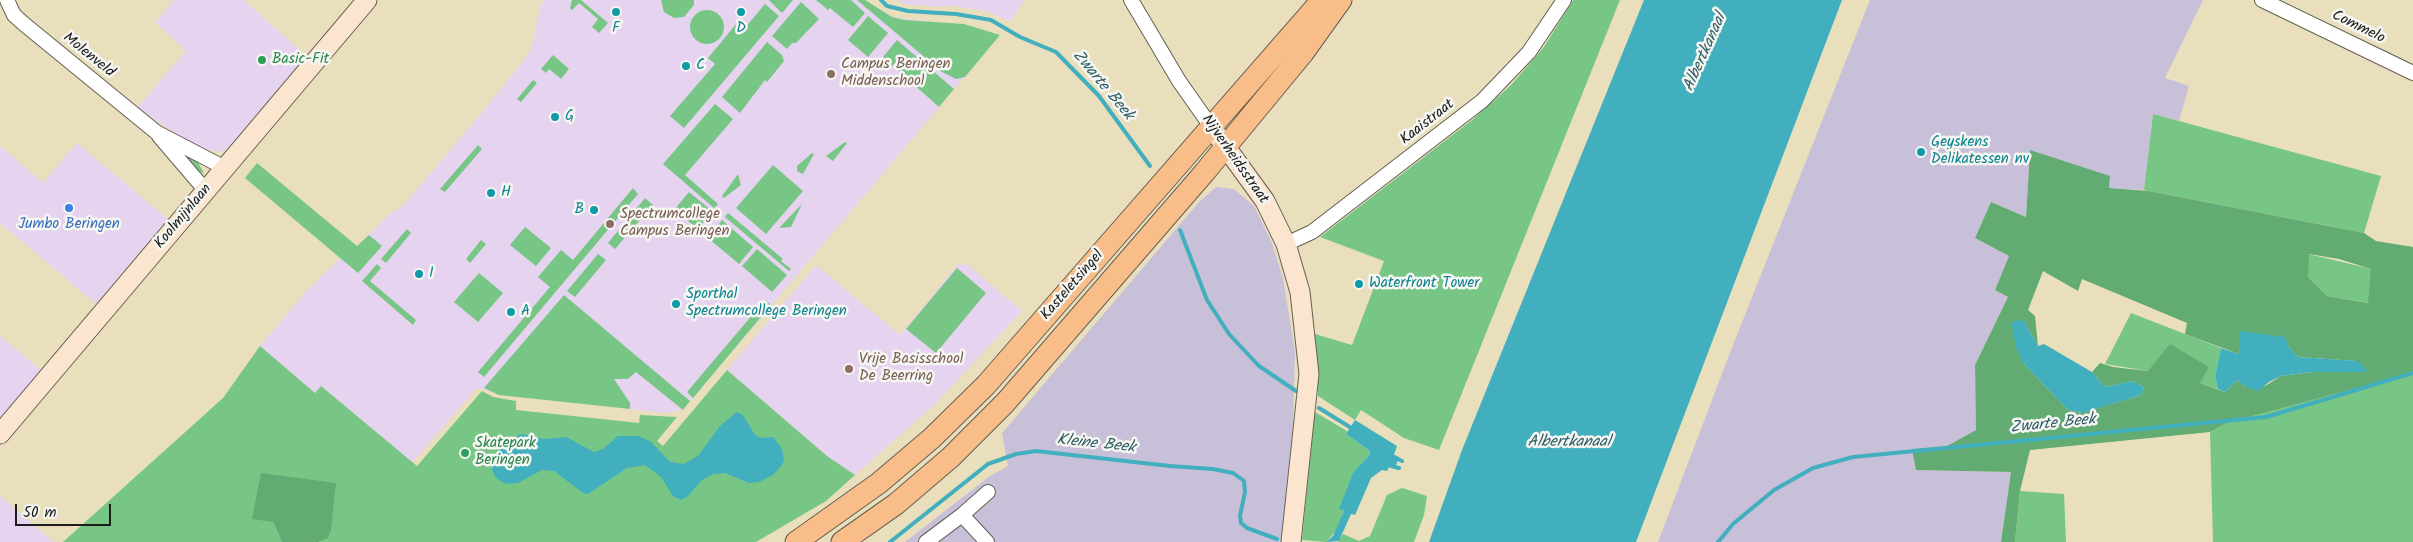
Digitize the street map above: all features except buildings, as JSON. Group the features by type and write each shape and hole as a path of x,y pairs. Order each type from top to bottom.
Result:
{"main road":[{"name":"Kasteletsingel","path":"796,542 879,483 932,438 980,392 1322,0"},
{"name":"Kasteletsingel","path":"842,542 896,504 951,457 1005,403 1304,53 1341,0"}],"street":[{"name":"Koolmijnlaan","path":"0,434 367,0"},
{"name":"Nijverheidsstraat","path":"1131,0 1179,81 1265,201 1286,244 1300,292 1309,374 1290,542"},
{"name":"Kaaistraat","path":"1286,244 1312,232 1482,101 1529,52 1564,0"},
{"name":"Commelo","path":"2262,0 2413,73"},
{"name":"Molenveld","path":"4,2 24,24 156,132"},
{"path":"156,132 225,168"},
{"path":"156,132 206,191"},
{"path":"926,542 962,515 988,492"},
{"path":"962,515 987,542"}],"shaded area":[{"path":"174,0 244,0 306,56 228,148 221,152 200,149 137,108 186,51 155,22"},
{"name":"Spectrumcollege Campus Beringen","path":"544,0 864,0 892,17 944,24 964,24 1000,35 683,410 666,413 499,395 484,389 476,389 412,463 322,386 315,393 260,346 306,292 335,263 360,243 391,213 402,207 475,121 531,51 541,3"},
{"path":"897,0 1024,0 1010,22 986,11 947,5 945,7 903,4"},
{"path":"1870,0 2203,0 2165,78 2189,86 2179,121 2153,114 2144,190 2109,188 2030,151 2026,217 1991,202 1975,238 2009,256 1995,290 2008,297 1975,365 1976,430 1947,446 1913,449 1916,470 2011,472 2001,542 1658,542 1731,350"},
{"path":"77,143 168,219 96,304 0,223 0,146 43,183"},
{"path":"1216,187 1234,189 1254,206 1272,243 1283,278 1295,352 1293,424 1281,542 905,542 990,476 1008,466 1002,433 1199,202"},
{"name":"Vrije Basisschool De Beerring","path":"958,264 968,265 1022,311 934,405 855,475 827,456 727,370 816,265 900,335"},
{"path":"0,336 41,370 0,418"},
{"path":"0,496 54,542 0,542"}],"green space":[{"path":"572,0 581,0 608,23 599,33 592,27 598,19 579,3 572,10 570,8"},
{"path":"661,0 694,0 694,5 684,17 674,18 664,12"},
{"path":"769,0 793,0 782,13"},
{"path":"816,0 851,0 865,13 853,27 830,8 828,10"},
{"path":"857,0 865,0 892,17 905,20 964,24 1000,35 965,77 956,79 942,72"},
{"path":"1573,0 1620,0 1439,450 1404,438 1361,410 1355,420 1318,396 1315,334 1352,345 1384,261 1320,237 1472,120 1511,85 1544,47"},
{"path":"801,2 819,19 796,43 792,43 787,49 772,36"},
{"path":"765,4 779,16 684,128 670,116 715,64 708,58 737,23 744,29"},
{"path":"707,10 719,15 724,27 719,39 707,44 695,39 690,27 695,15"},
{"path":"868,16 888,33 868,57 848,40"},
{"path":"897,40 954,89 939,107 883,57"},
{"path":"767,42 782,55 784,61 767,82 765,80 740,113 722,97"},
{"path":"553,55 569,69 561,79 549,69 546,73 541,69"},
{"path":"533,80 537,83 521,102 517,99"},
{"path":"715,104 733,119 685,175 718,204 714,208 663,164"},
{"path":"2153,114 2381,176 2364,233 2144,190"},
{"path":"845,142 847,143 833,161 826,156"},
{"path":"478,145 482,149 445,192 440,189"},
{"path":"174,146 196,159 204,173 197,171"},
{"path":"2030,150 2110,176 2109,188 2149,191 2364,233 2376,241 2413,247 2413,373 2227,423 2210,432 2030,450 2020,491 2015,542 2001,542 2011,472 1916,470 1912,449 1947,446 1976,430 1975,365 2008,297 1995,290 2009,256 1975,238 1991,202 2026,217","holes":["2309,254 2339,259 2371,269 2368,303 2327,296 2308,277","2043,271 2078,291 2082,279 2187,323 2185,334 2239,354 2241,345 2288,346 2298,357 2357,361 2367,372 2311,372 2281,376 2265,386 2246,387 2237,380 2225,392 2200,383 2209,367 2170,344 2148,371 2113,367 2100,363 2092,372 2105,387 2132,381 2144,387 2141,395 2081,413 2068,410 2023,363 2023,320 2038,346 2035,316 2028,310"]},
{"path":"812,153 814,154 803,174 797,171 797,166"},
{"path":"257,163 357,246 369,235 382,246 358,273 245,178"},
{"path":"773,165 803,191 766,234 736,208"},
{"path":"738,174 741,185 724,198 722,196"},
{"path":"633,188 638,194 484,377 478,372 550,287 538,277 561,250 573,260"},
{"path":"689,192 712,211 698,229 674,210"},
{"path":"645,198 653,205 615,249 608,243"},
{"path":"802,204 791,227 779,228"},
{"path":"728,213 783,259 781,261 791,269 789,271 725,217"},
{"path":"722,220 753,247 739,264 708,238"},
{"path":"525,227 551,248 536,266 510,245"},
{"path":"407,229 411,233 386,263 381,259"},
{"path":"481,240 486,244 470,263 466,259"},
{"path":"757,249 787,275 772,292 742,266"},
{"path":"598,254 606,260 575,297 567,291"},
{"path":"2308,254 2372,269 2369,303 2327,296 2308,277"},
{"path":"377,264 381,268 370,281 416,320 413,325 362,281"},
{"path":"957,268 986,293 936,353 906,329"},
{"path":"479,273 503,293 478,322 454,302"},
{"path":"564,295 690,401 683,410 636,372 628,379 614,379 630,403 630,409 499,395 484,388"},
{"path":"765,300 771,305 693,398 687,392"},
{"path":"2131,313 2221,348 2215,376 2218,389 2200,383 2208,367 2148,371 2105,364"},
{"path":"260,346 315,393 321,386 417,466 482,391 493,397 516,401 516,410 639,423 640,415 677,417 657,441 663,446 727,370 827,456 855,475 826,501 756,542 318,542 327,539 273,522 282,542 63,542 223,398"},
{"path":"2413,373 2413,542 2213,542 2210,432 2227,423"},
{"path":"1315,412 1347,431 1346,434 1370,451 1370,454 1362,463 1340,509 1344,511 1336,531 1326,542 1302,540"},
{"path":"261,473 336,483 331,530 327,539 318,542 282,542 273,522 252,519"},
{"path":"1402,488 1427,496 1424,515 1414,542 1338,542 1343,534 1359,541 1370,536 1387,495"},
{"path":"2020,491 2064,494 2066,542 2015,542"}],"water":[{"name":"Albertkanaal","path":"1644,0 1842,0 1636,542 1429,542 1462,450"},
{"path":"2023,320 2038,346 2044,344 2092,372 2105,387 2132,381 2144,387 2141,395 2082,413 2068,410 2023,363 2016,347 2011,322"},
{"path":"2240,331 2285,337 2288,346 2298,357 2358,361 2368,372 2311,372 2281,376 2269,382 2258,391 2246,387 2237,380 2225,392 2218,389 2215,376 2221,348 2239,354"},
{"path":"737,412 743,415 755,435 761,438 773,437 782,449 784,460 782,465 773,475 759,482 749,483 725,473 713,474 702,480 687,497 681,500 673,496 661,477 645,465 627,468 588,494 583,493 554,471 542,470 518,483 506,484 496,478 492,470 494,460 501,445 505,441 521,434 544,439 566,437 594,452 603,449 618,436 639,436 651,442 670,462 684,464 698,456 720,426"},
{"path":"1355,420 1397,446 1394,455 1399,457 1395,469 1389,467 1387,471 1382,470 1371,478 1355,515 1351,514 1339,541 1326,542 1333,536 1344,511 1339,509 1353,473 1370,454 1370,451 1346,434"}],"waterway":[{"name":"Zwarte Beek","path":"881,0 887,6 908,11 956,14 991,20 1020,37 1056,52 1099,96 1150,166"},
{"name":"Zwarte Beek","path":"1180,230 1207,300 1229,334 1259,366 1296,391"},
{"name":"Zwarte Beek","path":"1718,542 1733,524 1774,490 1813,468 1853,457 2266,417 2413,373"},
{"name":"Zwarte Beek","path":"1319,408 1353,429"},
{"name":"Kleine Beek","path":"890,542 988,464 1016,454 1036,451 1213,469 1233,473 1244,481 1245,492 1240,516 1241,523 1247,528 1277,539"},
{"name":"Zwarte Beek","path":"1394,457 1402,461"},
{"name":"Kleine Beek","path":"1391,466 1399,468"}],"place":[{"name":"F","path":"616,12"},
{"name":"D","path":"741,12"},
{"name":"Basic-Fit","path":"262,60"},
{"name":"C","path":"686,66"},
{"name":"Campus Beringen Middenschool","path":"831,74"},
{"name":"G","path":"555,117"},
{"name":"Geyskens Delikatessen nv","path":"1921,152"},
{"name":"H","path":"491,193"},
{"name":"Jumbo Beringen","path":"69,208"},
{"name":"B","path":"594,210"},
{"name":"Spectrumcollege Campus Beringen","path":"610,224"},
{"name":"I","path":"419,274"},
{"name":"Waterfront Tower","path":"1359,284"},
{"name":"Sporthal Spectrumcollege Beringen","path":"676,304"},
{"name":"A","path":"511,312"},
{"name":"Vrije Basisschool De Beerring","path":"849,369"},
{"name":"Skatepark Beringen","path":"465,453"}]}
